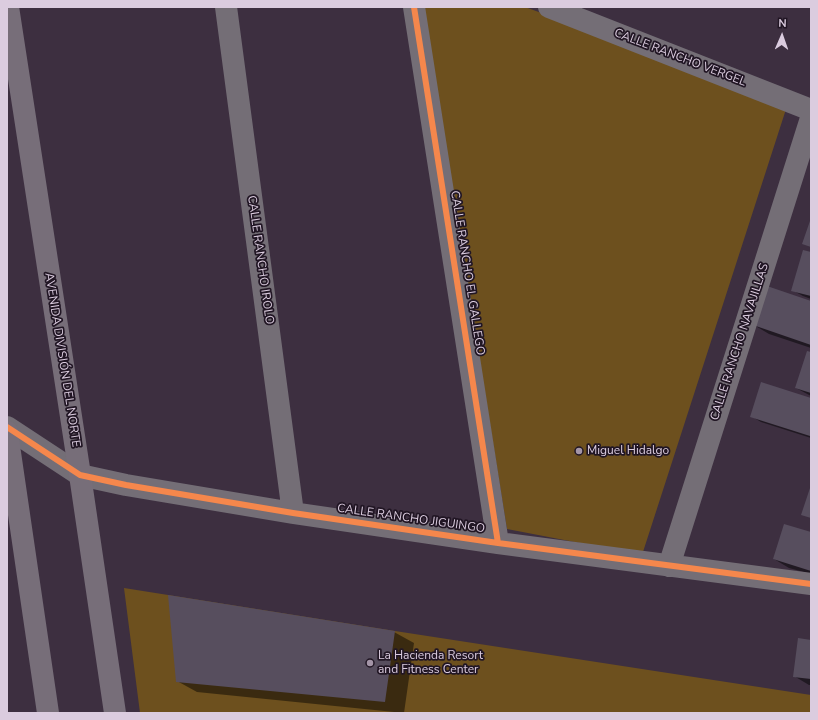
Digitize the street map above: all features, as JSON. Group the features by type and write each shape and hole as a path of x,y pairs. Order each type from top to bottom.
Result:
{"main road":[{"name":"AVENIDA DIVISIÓN DEL NORTE","path":"8,7 80,475 114,713"},
{"path":"7,432 48,713"}],"street":[{"name":"CALLE RANCHO IROLO","path":"226,7 293,513"},
{"name":"CALLE RANCHO EL GALLEGO","path":"414,7 498,543"},
{"name":"CALLE RANCHO VERGEL","path":"549,7 811,110"},
{"name":"CALLE RANCHO NAVAJILLAS","path":"669,566 811,118"},
{"path":"7,427 80,475"},
{"name":"CALLE RANCHO JIGUINGO","path":"80,475 126,485 293,513 498,543 811,584"}],"shaded area":[{"path":"422,7 525,7 788,103 642,555 507,529"},
{"name":"La Hacienda Resort and Fitness Center","path":"124,588 811,695 811,713 140,713"}],"building":[{"path":"811,218 811,247 802,244"},
{"path":"803,250 811,252 811,296 791,291"},
{"path":"767,286 811,301 811,345 753,325"},
{"path":"807,351 811,352 811,393 795,388"},
{"path":"761,382 811,398 810,436 750,417"},
{"path":"811,485 811,518 801,515"},
{"path":"784,524 811,532 811,571 773,559"},
{"path":"168,595 395,631 385,702 176,682"},
{"path":"798,638 811,640 811,679 793,677"}],"cycle path":[{"path":"414,7 498,543"},
{"path":"7,427 80,475 126,485 293,513 498,543 811,584"}],"place":[{"name":"Miguel Hidalgo","path":"579,451"},
{"name":"La Hacienda Resort and Fitness Center","path":"370,663"}]}
